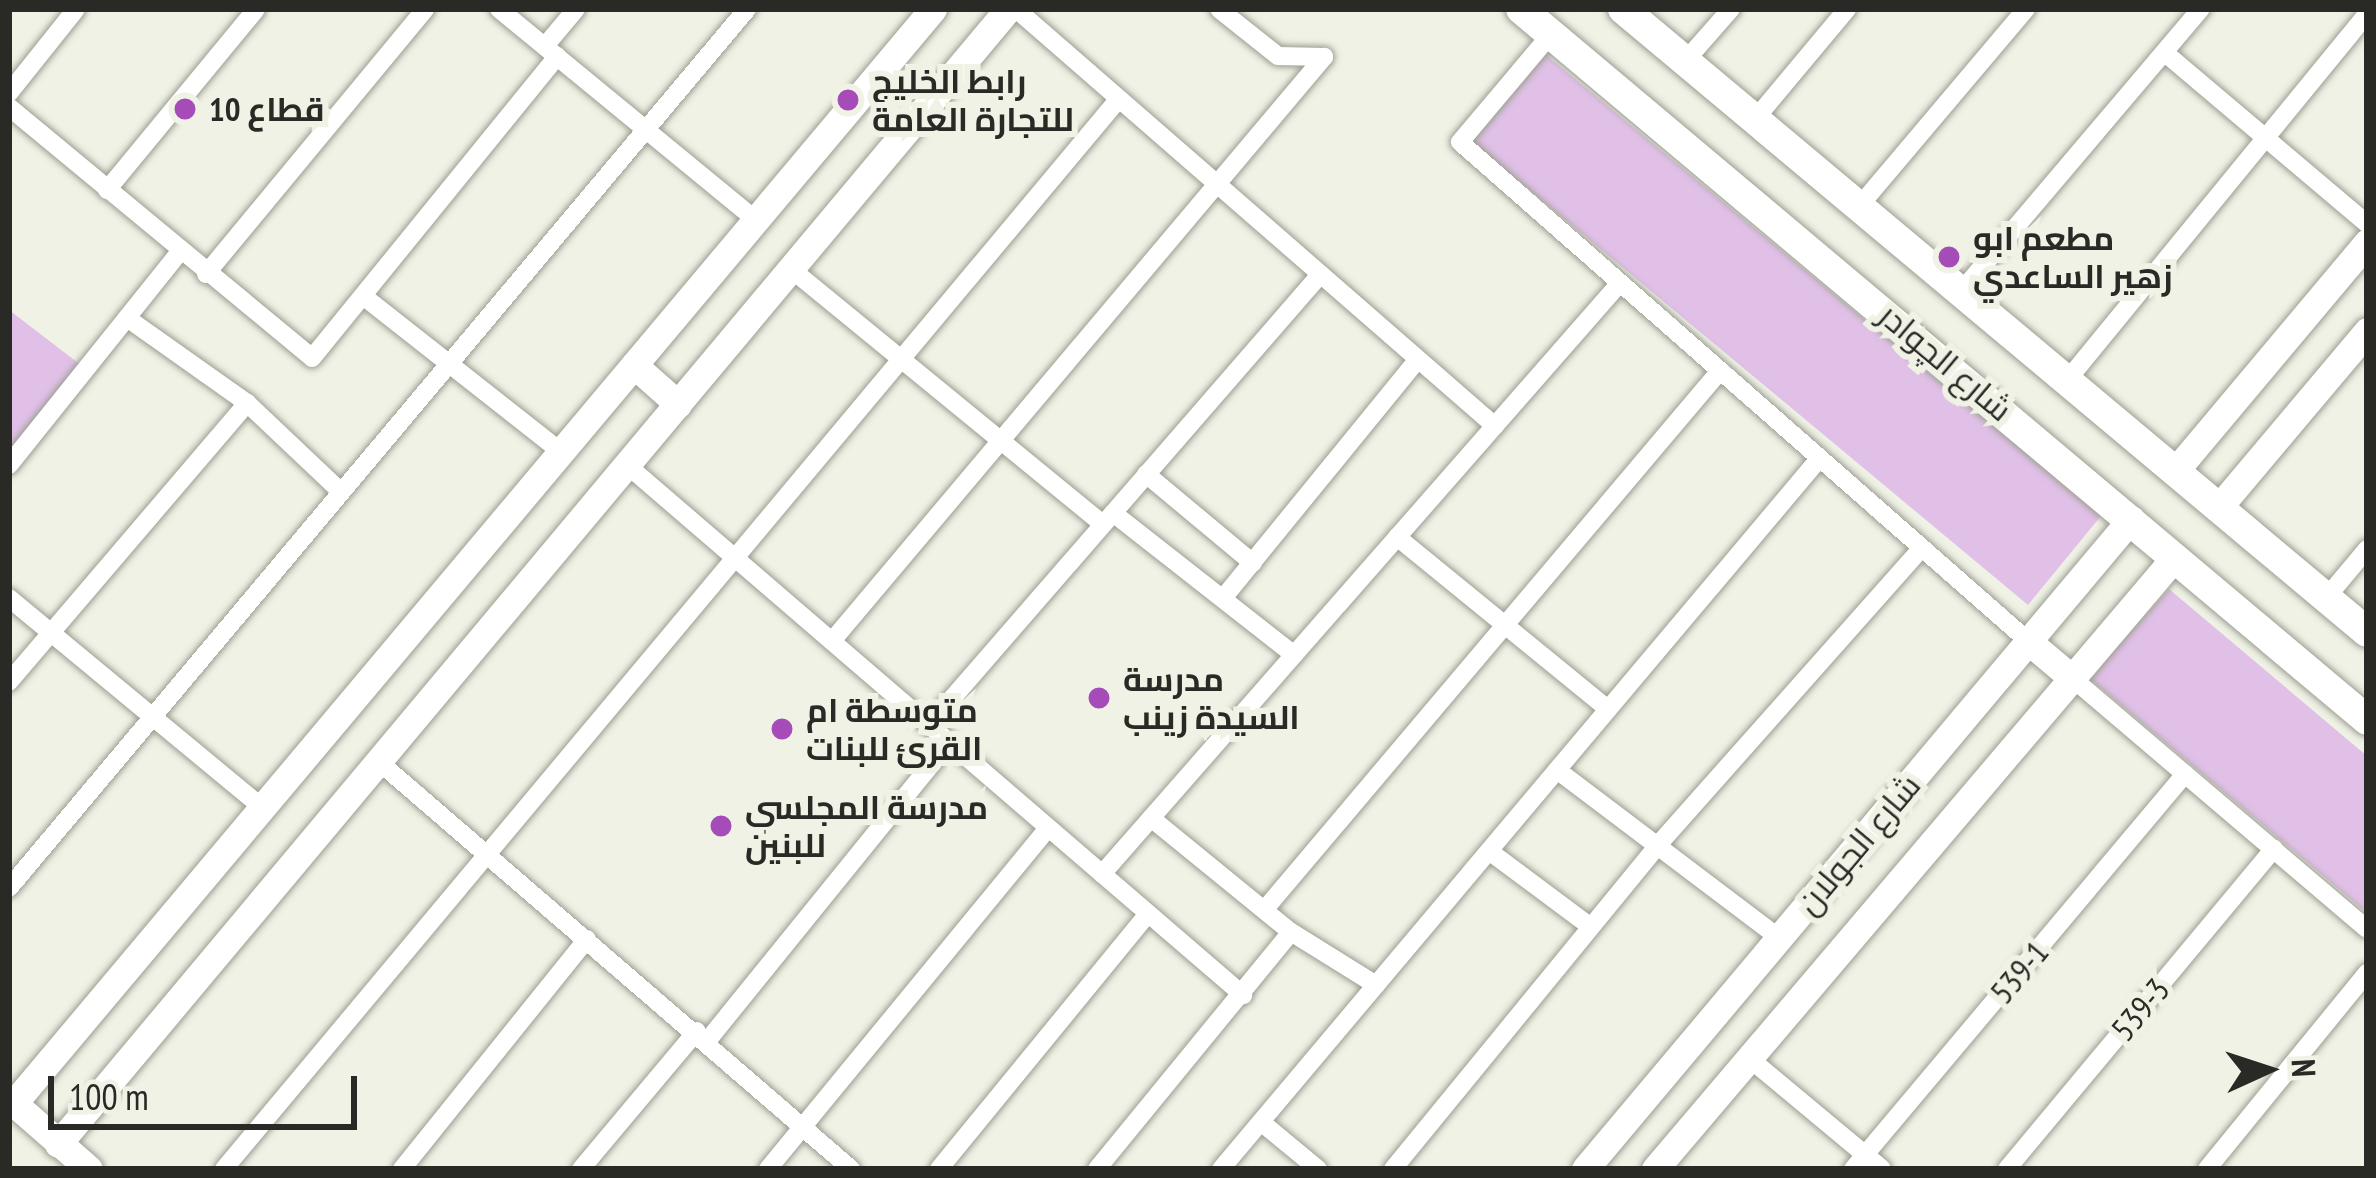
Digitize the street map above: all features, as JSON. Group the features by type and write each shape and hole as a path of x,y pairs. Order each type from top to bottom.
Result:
{"main road":[{"name":"شارع الچوادر","path":"1521,9 2367,720"},
{"name":"شارع الچوادر","path":"1623,9 1964,288 2367,632"}],"street":[{"path":"9,93 76,9"},
{"path":"107,190 256,9"},
{"path":"206,274 425,9"},
{"path":"499,9 756,220"},
{"path":"9,107 178,253 312,358 551,51 576,9"},
{"path":"9,888 747,9"},
{"path":"89,1169 12,1101 933,9"},
{"path":"58,1144 1012,9 1414,364 1495,426"},
{"path":"832,641 1324,57 1278,56 1219,9"},
{"path":"1687,59 1731,9"},
{"path":"1756,118 1847,9"},
{"path":"1862,203 2026,9"},
{"path":"1964,288 2201,9"},
{"path":"2069,378 2367,14"},
{"path":"1551,34 1460,142 1919,550 2367,928"},
{"path":"2164,53 2367,224"},
{"path":"224,1169 491,856 733,556 903,363 1116,102"},
{"path":"2176,470 2367,242"},
{"path":"9,465 178,253"},
{"path":"791,268 1003,443 1224,597 1294,655"},
{"path":"929,725 1318,278"},
{"path":"1102,874 1619,284"},
{"path":"363,296 561,452"},
{"path":"127,318 247,403 341,492"},
{"path":"2219,507 2367,331"},
{"path":"1224,597 1414,364"},
{"path":"634,365 677,404"},
{"path":"1264,909 1719,372"},
{"path":"9,682 247,403"},
{"path":"1221,1169 1818,460"},
{"path":"627,465 1243,995"},
{"path":"1146,474 1253,563"},
{"name":"شارع الجولان","path":"1585,1169 2131,519"},
{"path":"1397,537 1608,709"},
{"path":"2326,598 2367,549"},
{"path":"1393,1169 1658,844 1919,550"},
{"name":"شارع الجولان","path":"1654,1169 2175,557"},
{"path":"9,598 262,808"},
{"path":"581,1169 702,1036 949,742"},
{"path":"378,761 702,1036 850,1169"},
{"path":"1557,770 1779,938"},
{"name":"539-1","path":"1859,1162 2185,774"},
{"path":"1150,818 1291,932 1376,985"},
{"path":"767,1169 1048,828"},
{"name":"539-3","path":"2007,1169 2273,849"},
{"path":"1489,851 1591,927"},
{"path":"939,1169 1148,914"},
{"path":"1097,1169 1291,932"},
{"path":"401,1169 586,940"},
{"path":"2207,1169 2367,973"},
{"path":"1749,1058 1859,1162 1882,1169"},
{"path":"1261,1122 1318,1169"}],"shaded area":[{"path":"1545,54 2101,516 2028,605 1472,142"},
{"path":"9,310 86,369 9,465"},
{"path":"2169,589 2367,756 2367,913 2089,678"}],"place":[{"name":"رابط الخليج للتجارة العامة","path":"848,100"},
{"name":"قطاع 10","path":"185,109"},
{"name":"مطعم ابو زهير الساعدي","path":"1949,257"},
{"name":"مدرسة السيدة زينب","path":"1099,698"},
{"name":"متوسطة ام القرئ للبنات","path":"782,729"},
{"name":"مدرسة المجلسي للبنين","path":"721,826"}]}
